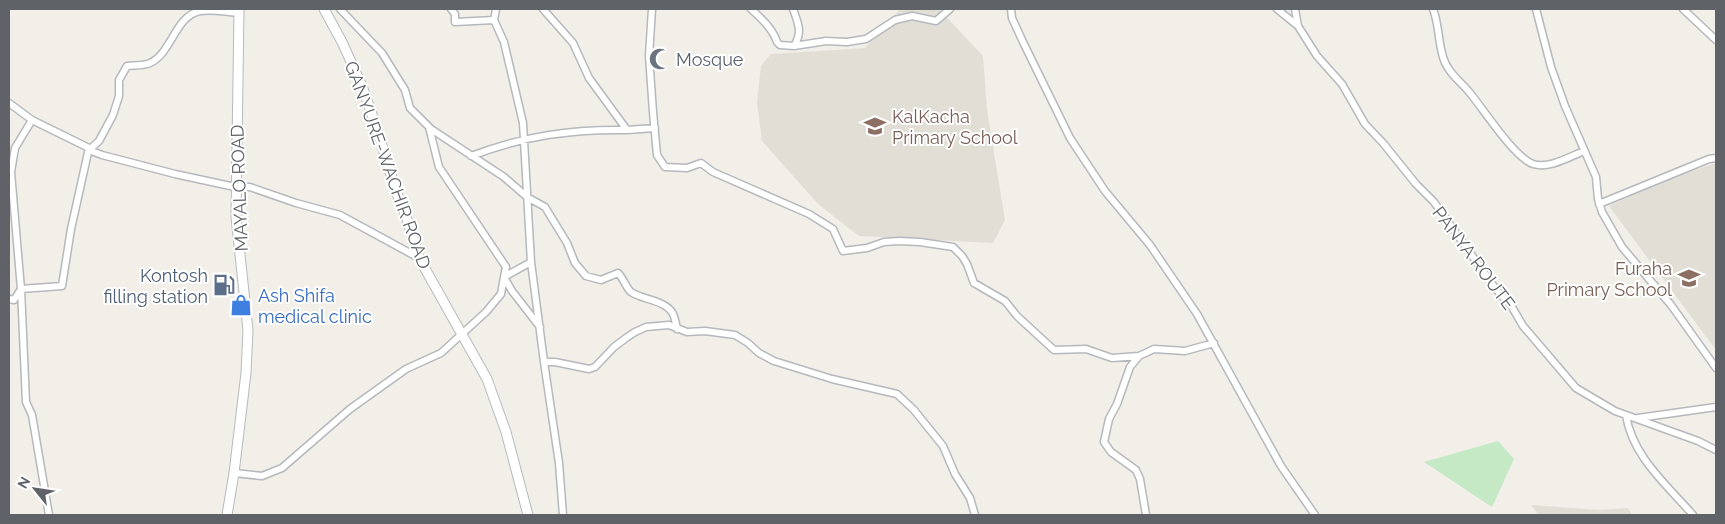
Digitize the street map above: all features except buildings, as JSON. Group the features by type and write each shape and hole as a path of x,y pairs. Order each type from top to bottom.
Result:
{"street":[{"name":"GANYURE-WACHIR ROAD","path":"324,9 342,42 362,86 419,258 487,379 506,432 528,515"},
{"path":"340,9 382,53 405,90 410,108 429,126 504,177 527,197 545,207 567,243 575,263 586,276 601,280 618,273 632,293 655,301 669,309 677,329"},
{"path":"451,9 455,22 494,20"},
{"path":"496,9 494,20 504,42 525,138 531,262 559,464 563,515"},
{"path":"543,9 573,43 589,78 627,130"},
{"path":"652,9 649,56 657,155 664,167 687,168 701,163 713,172 809,214 833,229 843,251 867,248 884,242 900,241 953,247 967,264 974,283 1005,301 1017,316 1054,350 1086,349 1112,358 1139,356 1154,349 1186,351 1214,343"},
{"path":"751,9 762,18 775,37 776,42 780,45 794,46 866,39 895,20 912,16 936,20 950,9"},
{"path":"793,9 799,26 799,38 794,46"},
{"path":"1011,9 1012,18 1070,138 1105,191 1150,245 1197,314 1281,466 1315,515"},
{"name":"PANYA ROUTE","path":"1277,9 1298,26 1317,56 1342,84 1365,124 1434,202 1496,288 1512,307 1523,326 1576,388 1615,411 1698,441 1716,450"},
{"path":"1295,9 1298,26"},
{"path":"1433,9 1438,24 1443,58 1449,69 1519,154 1532,163 1544,166 1584,151"},
{"path":"1536,9 1551,67 1565,106 1596,177 1599,204 1609,226 1622,247 1671,305 1716,368"},
{"path":"1683,9 1716,40"},
{"path":"21,289 62,286 71,229 89,150 99,141 113,115 119,96 119,80 122,72 127,66 151,63 160,54 184,21 194,14 205,11 239,11"},
{"name":"MAYALO ROAD","path":"227,515 246,373 248,330 236,217 235,187 239,11"},
{"path":"9,103 32,120 89,148 89,150 147,167 235,187 250,187 296,203 340,215 419,258"},
{"path":"32,120 15,148 12,161 12,186 21,289 26,402 32,415 49,515"},
{"path":"234,473 262,476 282,468 350,409 406,369 442,353 486,312 501,294 506,267 439,167 429,126"},
{"path":"471,156 525,138 592,129 627,130 655,128"},
{"path":"1599,204 1709,159 1716,158"},
{"path":"504,276 531,262"},
{"path":"504,276 512,291 540,328"},
{"path":"9,299 14,300 21,289"},
{"path":"544,362 555,362 589,369 596,368 614,347 635,332 646,327 669,326 687,332 705,331 735,335 774,362 832,379 898,394 914,410 942,446 955,474 970,498 975,515"},
{"path":"1139,356 1130,367 1117,404 1109,419 1104,442 1111,452 1136,470 1140,479 1146,515"},
{"path":"1637,418 1716,407"},
{"path":"1626,414 1628,426 1640,453 1693,515"}],"shaded area":[{"name":"KalKacha Primary School","path":"900,9 939,9 983,56 987,110 1005,220 993,243 859,236 818,204 762,141 757,102 761,66 771,54 865,48"},
{"name":"Furaha Primary School","path":"1716,163 1716,350 1609,206 1662,181"},
{"path":"1531,505 1600,510 1628,508 1632,515 1539,515"}],"green space":[{"path":"1498,441 1514,459 1492,507 1424,462"}],"place":[{"name":"Mosque","path":"660,59"},
{"name":"KalKacha Primary School","path":"875,126"},
{"name":"Furaha Primary School","path":"1689,278"},
{"name":"Kontosh filling station","path":"224,285"},
{"name":"Ash Shifa medical clinic","path":"241,305"}]}
